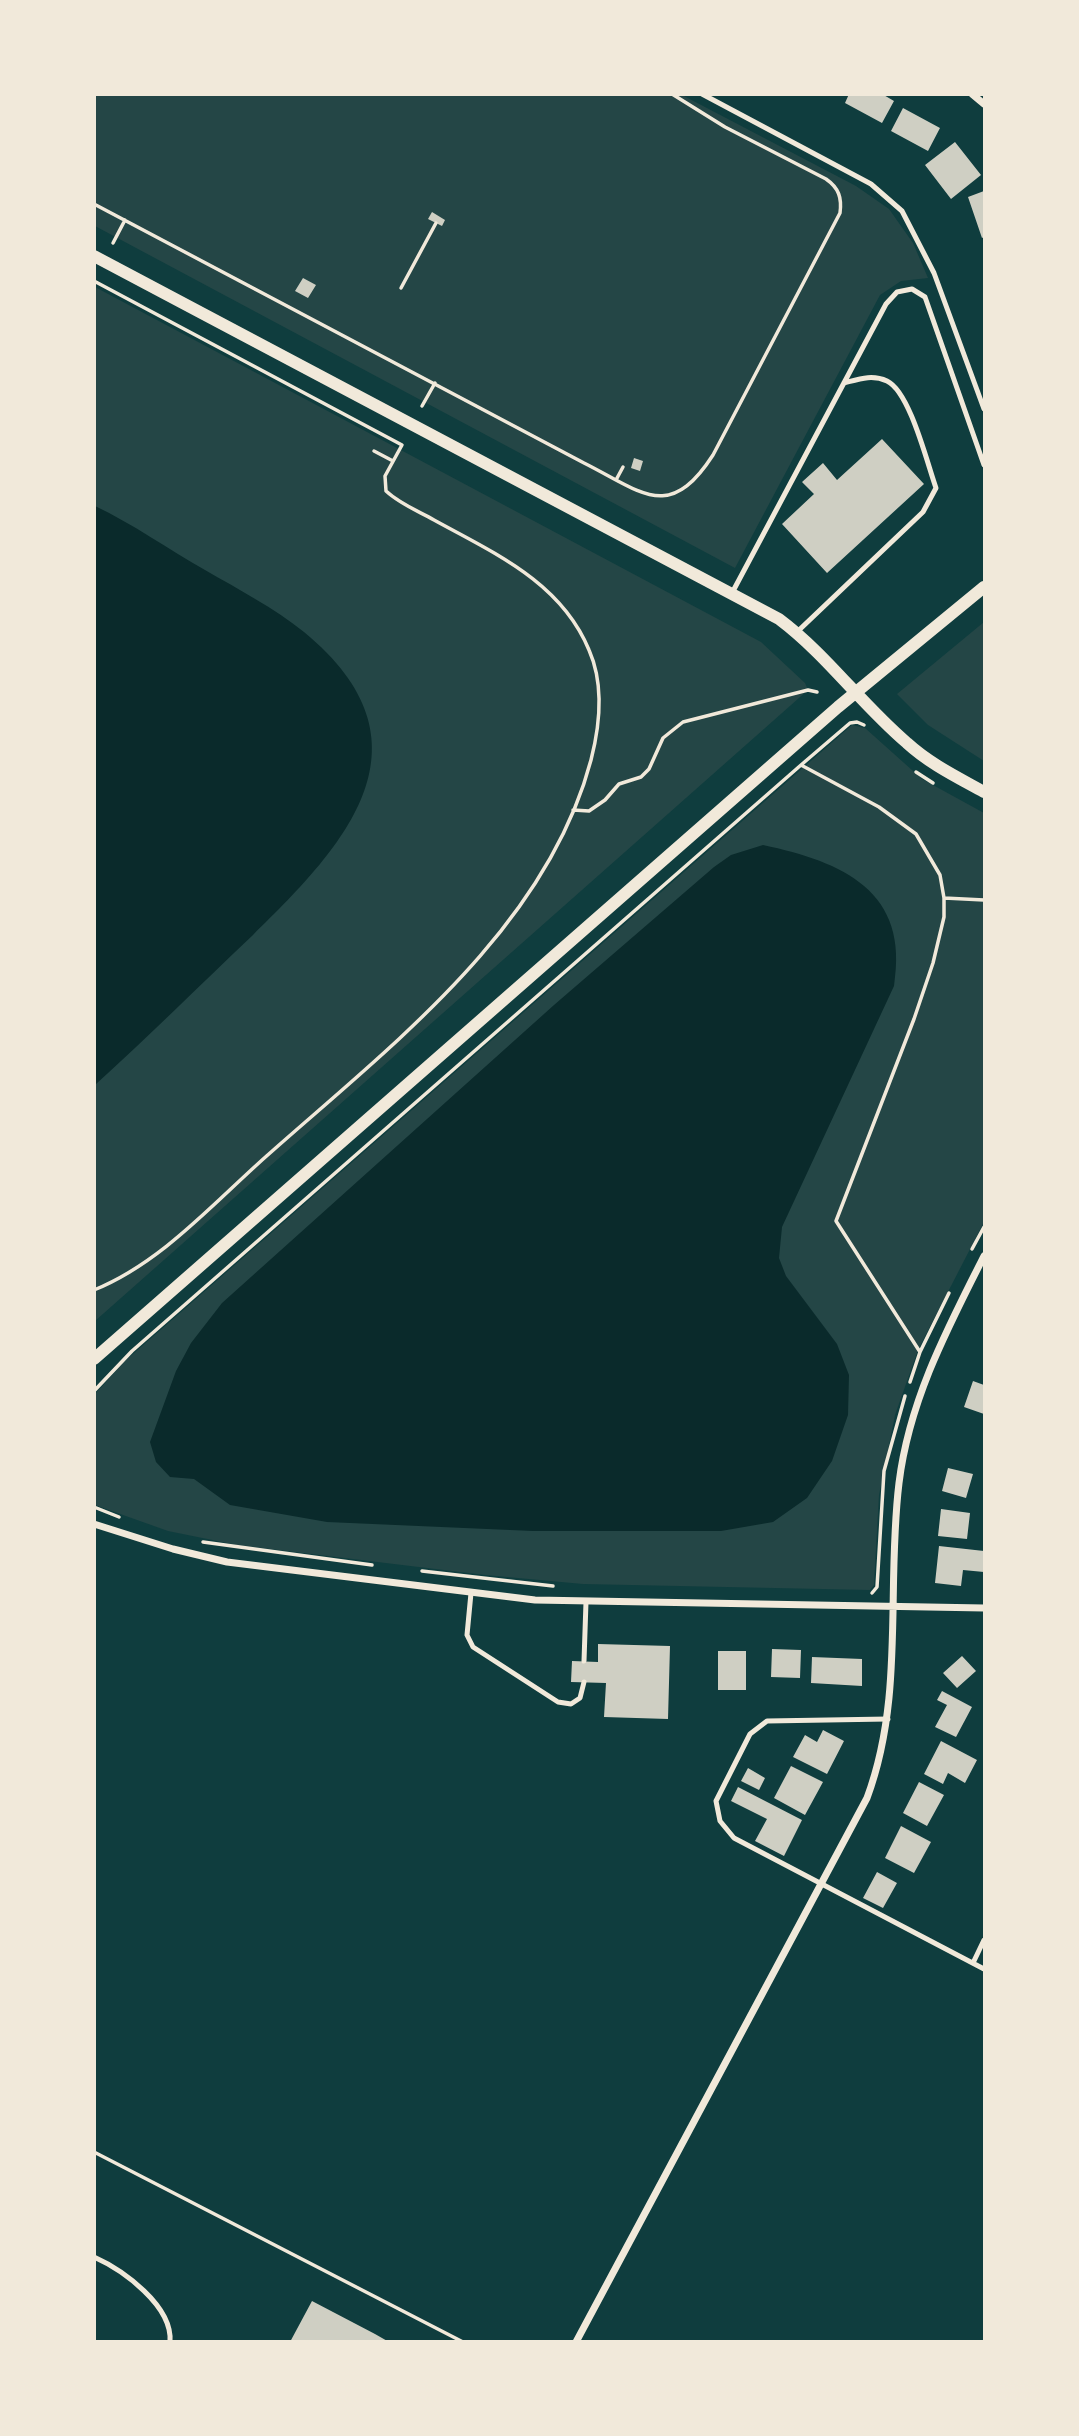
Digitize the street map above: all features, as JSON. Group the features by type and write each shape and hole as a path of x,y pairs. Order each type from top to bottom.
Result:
{"street":[{"path":"972,94 985,104"},
{"path":"94,256 732,593 797,632 915,750 985,792"},
{"path":"94,1359 856,692 985,587"},
{"path":"576,2342 867,1798 882,1752 888,1719 898,1491 911,1423 941,1341 985,1256"},
{"path":"94,1524 173,1549 227,1562 471,1593 586,1602 985,1608"}],"lane":[{"path":"702,94 871,184 902,211 934,273 985,409"},
{"path":"732,593 886,304 897,292 912,289 925,297 985,465"},
{"path":"797,632 923,512 936,488 903,395 888,381 869,377 844,383"},
{"path":"471,1593 467,1636 473,1647 558,1702 571,1704 580,1698 584,1682"},
{"path":"584,1661 586,1602"},
{"path":"888,1719 767,1721 750,1734 716,1801 720,1821 734,1838 985,1969"},
{"path":"972,1963 985,1940"},
{"path":"94,2257 114,2266 159,2307 171,2332 170,2342"}],"path":[{"path":"94,204 616,480 646,495 669,497 692,482 704,469 840,213 842,201 826,179 725,127 672,94"},
{"path":"113,243 125,220"},
{"path":"401,288 436,223"},
{"path":"94,282 402,445 385,476 386,491 513,563 536,580 571,618 590,650 598,681 599,711 591,760 573,810 527,893 460,978 149,1261 94,1290"},
{"path":"422,406 435,383"},
{"path":"374,451 393,461"},
{"path":"616,480 623,467"},
{"path":"573,810 589,811 605,800 619,784 641,777 649,769 663,738 672,727 808,690 817,692"},
{"path":"94,1391 132,1352 801,765 850,723 857,722 867,727"},
{"path":"801,765 878,807 916,834 940,874 944,898 941,928 918,1008 835,1221 920,1352"},
{"path":"913,769 937,785"},
{"path":"944,898 985,900"},
{"path":"972,1250 985,1227"},
{"path":"870,1594 877,1587 884,1471 898,1417 920,1352 953,1285"},
{"path":"94,1507 124,1519"},
{"path":"200,1541 383,1567"},
{"path":"409,1570 560,1587"},
{"path":"94,2152 463,2342"}],"shaded area":[{"path":"94,95 682,95 856,186 889,209 913,243 928,278 901,281 880,295 735,568 95,226"},
{"path":"95,287 761,642 805,683 808,690 95,1321"},
{"path":"95,506 256,599 304,632 344,673 366,713 372,753 364,791 346,828 320,865 253,935 95,1085"},
{"path":"984,622 984,761 928,725 897,694"},
{"path":"852,725 865,728 922,779 984,813 984,1222 918,1350 895,1415 879,1495 874,1585 870,1590 583,1584 485,1575 237,1545 168,1531 95,1505 94,1395 125,1361"},
{"path":"763,845 819,861 844,872 864,886 881,904 892,926 896,953 894,986 782,1227 779,1258 786,1276 837,1344 849,1375 848,1415 832,1461 807,1498 773,1522 721,1531 533,1531 327,1522 230,1505 194,1479 170,1477 156,1462 150,1442 176,1371 191,1343 222,1303 554,1005 714,867 731,855"}],"building":[{"path":"849,94 882,94 894,101 882,123 845,103"},
{"path":"903,108 940,128 928,151 891,131"},
{"path":"955,142 981,175 951,199 925,165"},
{"path":"984,191 984,237 982,238 968,197"},
{"path":"432,212 445,220 442,226 428,219"},
{"path":"303,278 316,285 308,298 295,291"},
{"path":"882,439 924,484 827,573 782,524 814,494 802,482 823,463 837,480"},
{"path":"634,458 643,461 640,471 631,468"},
{"path":"973,1381 984,1385 984,1414 964,1407"},
{"path":"948,1468 973,1474 966,1498 942,1491"},
{"path":"941,1509 970,1513 967,1539 938,1536"},
{"path":"939,1546 984,1551 984,1572 963,1570 961,1586 935,1583"},
{"path":"598,1644 670,1646 668,1719 604,1717 606,1683 571,1682 572,1661 598,1662"},
{"path":"772,1649 801,1650 800,1678 771,1677"},
{"path":"718,1651 746,1651 746,1690 718,1690"},
{"path":"962,1656 976,1671 957,1688 943,1673"},
{"path":"812,1657 862,1659 862,1686 811,1683"},
{"path":"942,1691 972,1707 956,1737 935,1727 947,1705 937,1700"},
{"path":"823,1730 844,1741 827,1774 793,1757 805,1735 817,1742"},
{"path":"941,1741 977,1760 965,1783 948,1773 943,1784 924,1774"},
{"path":"791,1766 823,1782 805,1815 774,1798"},
{"path":"748,1768 765,1778 759,1790 741,1781"},
{"path":"919,1782 944,1795 927,1826 903,1813"},
{"path":"738,1787 802,1820 784,1856 755,1841 767,1819 731,1801"},
{"path":"901,1826 931,1842 914,1873 885,1858"},
{"path":"877,1872 897,1883 883,1908 863,1898"},
{"path":"312,2301 375,2334 389,2342 290,2342"}]}
